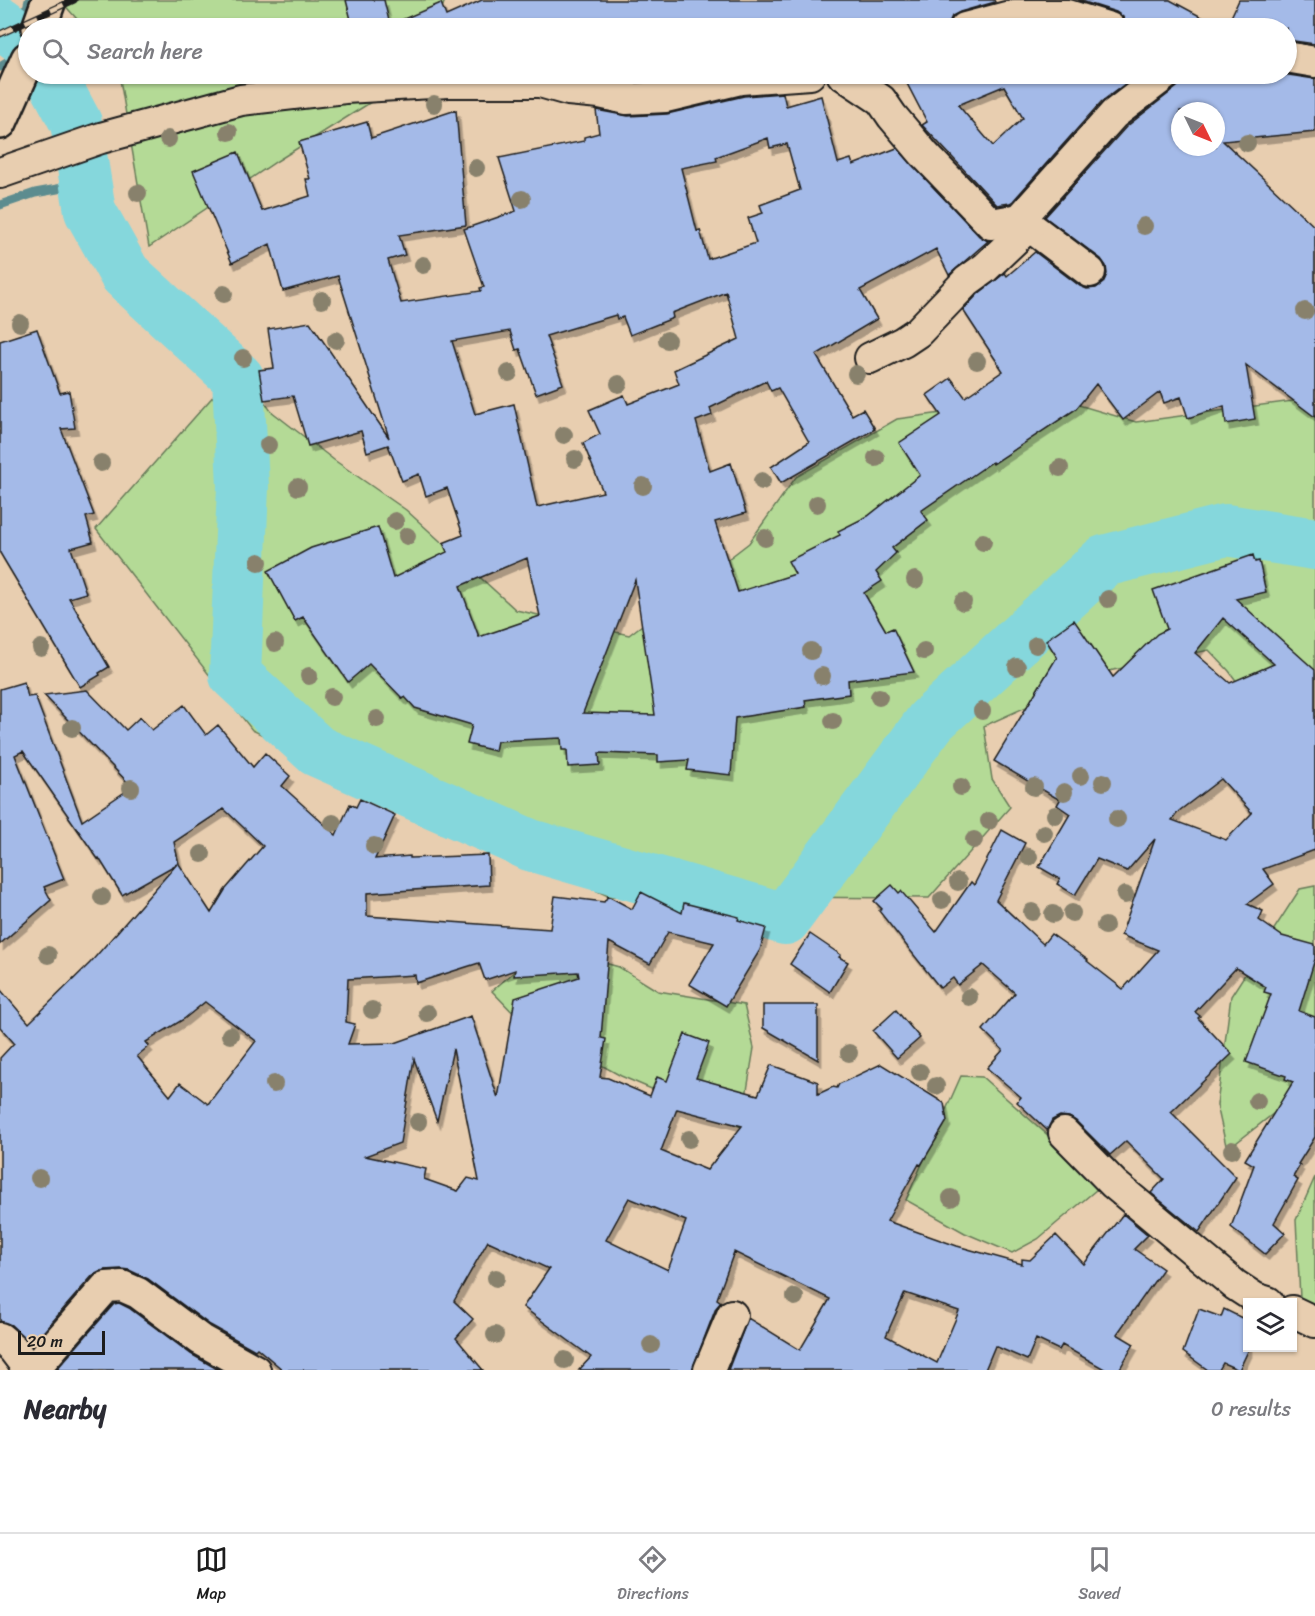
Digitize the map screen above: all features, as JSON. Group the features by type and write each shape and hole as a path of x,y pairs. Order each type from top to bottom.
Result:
{"street":[{"path":"43,18 49,0"},
{"path":"1003,18 1014,15 1068,15 1078,18"},
{"path":"1297,59 1315,62"},
{"path":"0,122 18,82"},
{"path":"0,173 101,138 241,100 345,88 414,84"},
{"path":"547,84 568,90 627,99 666,97 720,84"},
{"path":"857,84 881,100 924,154 991,224 1024,222 1090,272"},
{"path":"870,358 918,332 967,281 985,268 1114,114 1153,84"},
{"path":"1064,1133 1114,1184 1235,1285 1256,1298"},
{"path":"0,1338 13,1348 31,1370 106,1287 122,1286 138,1293 201,1340 255,1370"},
{"path":"1297,1313 1315,1322"},
{"path":"709,1370 732,1315"}],"green space":[{"path":"60,0 445,0 439,18 76,18"},
{"path":"121,84 400,84 277,161 149,247"},
{"path":"239,367 271,411 334,460 406,510 516,610 629,635 749,543 796,477 897,419 1055,398 1136,422 1315,398 1315,788 1229,671 1209,650 1104,672 984,726 992,779 1010,807 929,898 608,896 252,730 96,529"},
{"path":"1315,886 1315,1081 1227,1150 1217,1105 1231,996 1300,889"},
{"path":"544,946 619,967 658,991 744,1005 754,1048 741,1127 621,1076 520,1020 492,991"},
{"path":"961,1076 982,1077 1103,1184 1038,1239 1012,1253 965,1233 906,1200"},
{"path":"1315,1177 1315,1305 1300,1298 1296,1220"}],"building":[{"path":"346,0 384,0 388,18 350,18"},
{"path":"482,0 994,0 995,2 951,18 406,18 441,3 446,16"},
{"path":"1078,0 1170,0 1203,18 1123,18 1116,12"},
{"path":"1239,0 1315,0 1315,44 1297,41 1297,18 1231,18"},
{"path":"1297,76 1315,79 1315,132 1225,141 1225,102 1171,102 1171,156 1225,156 1225,143 1315,227 1315,417 1246,365 1255,419 1226,424 1224,406 1188,418 1181,397 1164,403 1160,392 1123,420 1096,384 1076,409 993,464 992,462 921,511 928,520 892,548 896,553 876,572 882,581 864,593 886,631 893,628 914,672 848,680 849,694 805,700 806,707 735,718 731,775 687,770 689,760 658,762 658,755 599,753 600,765 568,767 567,750 562,750 561,738 497,741 495,751 467,744 472,725 415,708 369,664 348,682 303,617 295,621 268,571 311,548 378,527 393,578 447,552 443,543 463,535 447,488 426,496 419,474 402,481 388,445 367,452 361,431 308,446 293,396 264,400 259,370 274,368 268,329 310,322 389,438 338,276 283,291 270,244 232,263 193,171 238,152 262,211 310,196 306,179 310,179 299,142 367,122 371,138 456,110 466,225 399,235 405,255 388,260 401,303 481,291 480,288 484,287 464,229 516,211 499,158 584,141 584,137 599,133 596,110 628,116 667,114 744,96 783,93 786,106 821,96 838,163 851,159 853,165 897,148 979,236 988,241 949,275 936,249 860,290 877,319 816,355 852,415 863,409 875,429 781,483 771,467 809,442 778,388 771,391 766,381 710,408 712,415 696,421 710,471 731,463 746,513 715,522 738,592 795,574 788,561 840,535 838,531 868,516 920,475 899,443 941,415 927,395 951,378 965,397 1003,371 963,310 978,294 1005,273 1007,276 1035,252 1080,286 1087,289 1096,288 1103,283 1107,274 1106,266 1101,259 1045,217 1126,127 1180,84 1297,84","holes":["768,138 770,148 787,144 800,190 760,205 763,213 748,218 756,243 708,259 700,230 697,231 681,168 717,161 716,157","726,292 739,339 674,370 679,384 628,404 624,395 589,410 600,434 583,443 603,492 537,507 514,404 475,414 452,341 510,331 516,350 520,349 536,394 563,384 546,336 616,315 617,319 623,317 630,335 673,318 672,313","527,558 540,616 479,637 460,586","635,580 655,715 583,713"]},
{"path":"907,84 1125,84 1101,102 1010,203 997,205 922,125 927,122","holes":["1004,86 1023,118 993,146 958,105"]},
{"path":"37,329 60,393 69,391 75,428 61,429 94,515 86,517 93,542 71,548 86,593 69,598 109,667 80,687 0,553 0,341"},
{"path":"1253,555 1255,562 1259,561 1266,592 1236,599 1315,670 1315,850 1263,869 1274,884 1247,904 1263,911 1259,920 1282,936 1315,945 1315,959 1299,1011 1315,1017 1315,1137 1298,1164 1300,1165 1293,1177 1298,1180 1274,1223 1285,1233 1265,1254 1231,1227 1254,1165 1245,1160 1293,1082 1285,1079 1286,1076 1246,1062 1271,994 1264,992 1266,987 1236,968 1195,1012 1232,1054 1171,1112 1236,1177 1199,1232 1151,1193 1164,1179 1126,1141 1110,1155 1076,1121 1069,1117 1060,1116 1052,1120 1047,1130 1017,1102 1021,1097 987,1068 1003,1050 983,1030 1015,993 983,965 958,985 953,978 940,988 879,911 882,909 874,901 892,885 899,893 901,891 936,932 971,882 974,885 1002,830 1025,843 996,900 1043,944 1051,934 1123,989 1158,950 1121,935 1155,839 1127,871 1097,859 1075,895 1057,884 1060,879 1039,867 1070,814 1057,805 1060,800 994,761 1057,657 1046,640 1074,620 1113,677 1157,634 1167,629 1153,590","holes":["1223,618 1243,636 1274,664 1230,683 1195,653","1221,779 1252,813 1226,840 1172,820 1179,811"]},
{"path":"24,682 28,697 35,696 82,821 132,787 44,695 87,690 126,730 140,717 152,730 184,705 206,735 218,725 253,767 265,753 290,776 282,786 336,835 350,804 356,807 360,799 395,815 375,859 488,855 489,885 367,893 367,916 550,929 555,896 604,902 608,896 632,909 641,892 682,913 684,903 739,917 738,920 766,928 760,950 726,1006 689,984 714,943 668,932 650,964 609,942 601,1038 606,1039 600,1077 608,1078 650,1096 657,1077 667,1081 685,1034 709,1043 696,1078 758,1095 771,1065 818,1082 818,1094 833,1087 837,1088 839,1084 881,1064 944,1103 947,1121 921,1165 919,1164 887,1221 957,1246 1022,1264 1022,1259 1030,1260 1056,1235 1084,1264 1123,1214 1148,1235 1134,1249 1163,1269 1117,1334 1134,1344 1119,1370 1106,1370 1062,1345 1059,1350 1036,1339 1027,1360 995,1346 985,1370 728,1370 748,1318 800,1350 830,1299 734,1252 717,1299 721,1302 716,1308 692,1370 579,1370 591,1357 523,1307 549,1269 488,1241 454,1301 473,1319 456,1338 483,1370 283,1370 257,1348 255,1350 210,1325 148,1279 129,1270 121,1269 104,1270 93,1275 32,1345 11,1325 0,1321 0,1058 14,1043 0,1027 0,989 29,1023 90,963 177,864 122,895 99,858 23,751 15,755 64,879 44,887 51,900 0,944 0,689","holes":["224,809 263,846 225,890 211,913 179,864 174,842","479,963 485,980 515,970 514,976 578,972 579,977 515,998 498,1098 471,1016 395,1043 348,1044 355,1024 346,1022 348,979 415,975 416,983","205,1002 256,1041 208,1104 180,1083 170,1096 137,1056 149,1046 146,1042 184,1019","453,1049 479,1181 468,1178 458,1191 424,1179 426,1169 365,1156 400,1143 414,1059 437,1121","677,1109 742,1126 707,1170 661,1151","629,1198 686,1221 668,1270 606,1240","905,1293 959,1311 937,1363 886,1336"]},
{"path":"810,934 848,962 830,992 790,964"},
{"path":"763,1005 818,1005 818,1060 763,1028"},
{"path":"896,1010 920,1038 897,1058 873,1031"},
{"path":"119,1303 191,1354 219,1370 56,1370 114,1304"},
{"path":"1199,1309 1221,1317 1224,1309 1243,1318 1243,1352 1248,1352 1239,1370 1223,1363 1219,1370 1208,1370 1183,1352"}],"waterway":[{"path":"0,22 27,8 29,0"},
{"path":"0,22 18,36"},
{"path":"0,67 18,57"},
{"path":"55,84 76,123 90,211 125,274 238,378 243,487 235,675 317,751 530,845 785,919 931,721 1104,561 1226,530 1315,544"},
{"path":"0,205 35,193 85,184"}],"railway":[{"path":"35,18 74,0"},
{"path":"0,34 18,26"}]}
